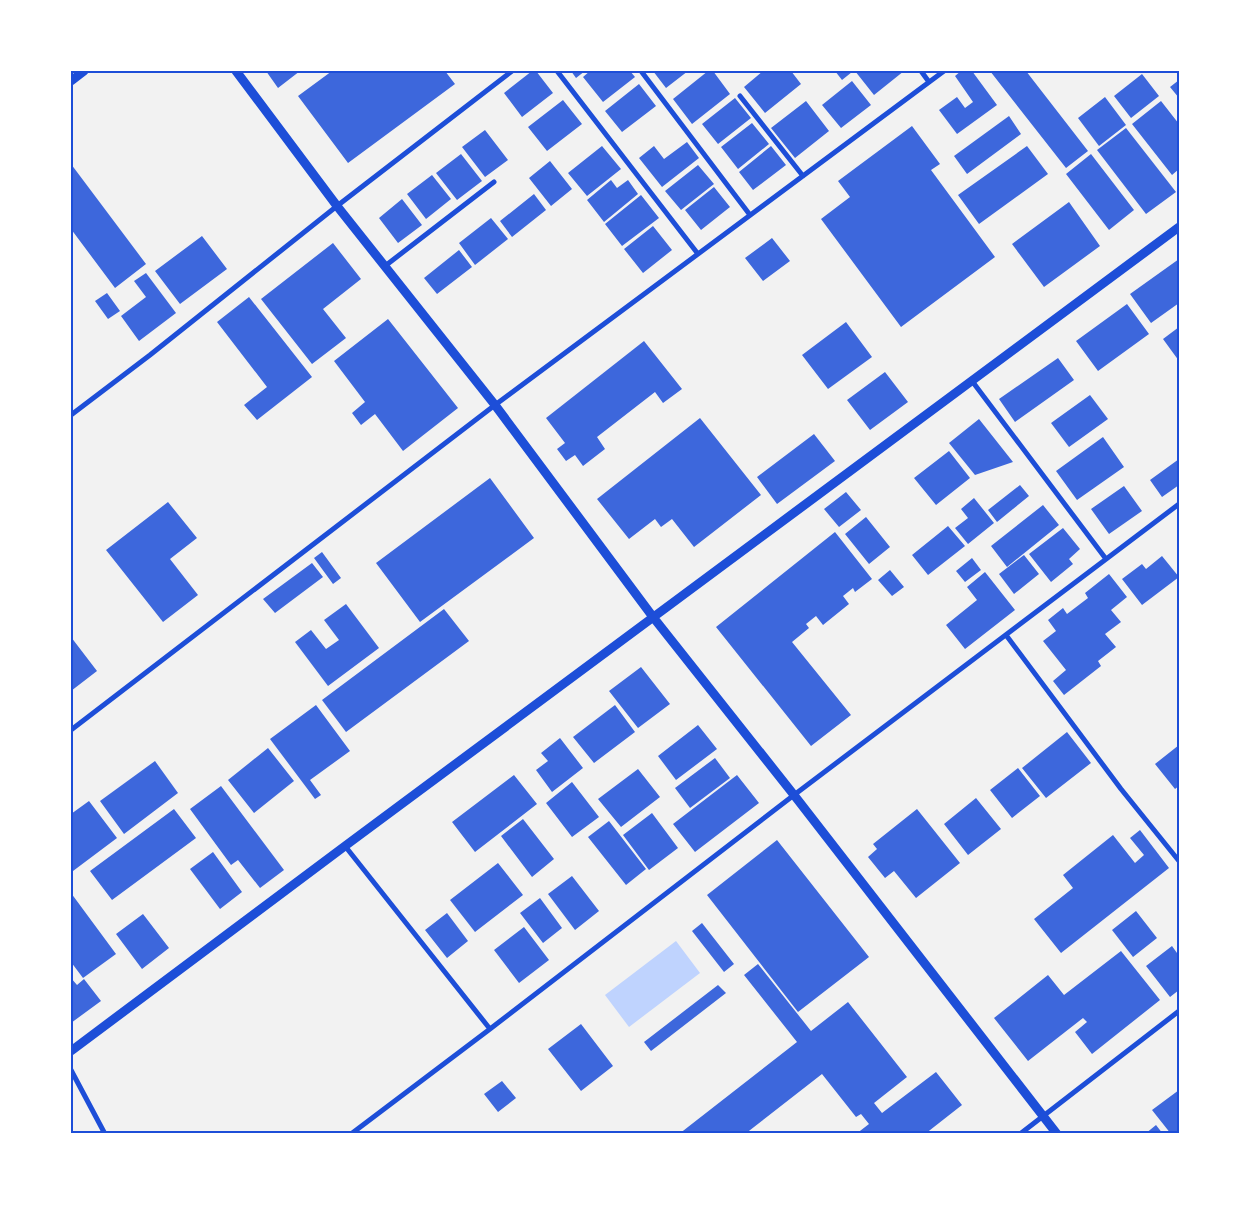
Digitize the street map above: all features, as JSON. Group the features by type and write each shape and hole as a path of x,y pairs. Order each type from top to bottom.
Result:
{"street":[{"path":"71,81 84,71"},
{"path":"236,71 337,206 496,405 653,617 794,795 1057,1134"},
{"path":"71,415 512,71"},
{"path":"557,71 698,254"},
{"path":"641,71 750,215"},
{"path":"921,71 929,82"},
{"path":"71,730 496,405 944,71"},
{"path":"740,96 803,176"},
{"path":"385,266 494,182"},
{"path":"71,1051 1179,227"},
{"path":"972,381 1106,559"},
{"path":"351,1134 794,795 1179,504"},
{"path":"1006,635 1121,789 1179,861"},
{"path":"345,846 490,1029"},
{"path":"1020,1134 1179,1011"},
{"path":"71,1070 104,1134"}],"water":[{"path":"676,941 700,973 629,1027 605,995"}],"building":[{"path":"266,71 300,71 278,88"},
{"path":"332,71 445,71 455,84 348,163 298,96"},
{"path":"532,71 536,71 553,93 522,117 504,93"},
{"path":"571,71 585,71 576,78"},
{"path":"590,71 630,71 635,77 603,102 583,77"},
{"path":"653,71 688,71 666,88"},
{"path":"708,71 713,71 730,94 692,124 673,99"},
{"path":"763,71 791,71 801,84 765,113 744,87"},
{"path":"835,71 851,71 852,72 842,80"},
{"path":"855,71 904,71 874,95"},
{"path":"961,71 972,71 997,105 957,134 939,110 957,97 965,108 973,102 955,76"},
{"path":"990,71 1026,71 1088,151 1066,168"},
{"path":"1142,74 1159,96 1131,118 1114,96"},
{"path":"1179,80 1179,98 1170,87"},
{"path":"852,81 871,105 841,128 822,105"},
{"path":"639,84 656,106 622,132 605,111"},
{"path":"1105,97 1126,125 1099,146 1078,118"},
{"path":"735,98 751,118 718,144 702,124"},
{"path":"563,100 582,124 547,151 528,127"},
{"path":"806,101 829,131 795,158 771,128"},
{"path":"1161,101 1179,124 1179,169 1172,175 1132,124"},
{"path":"1009,116 1021,134 967,174 954,156"},
{"path":"752,123 769,144 738,169 721,147"},
{"path":"912,126 940,164 931,170 995,257 901,327 821,219 850,197 838,181"},
{"path":"1126,128 1176,192 1146,214 1097,150"},
{"path":"485,130 508,160 485,177 462,147"},
{"path":"687,142 699,158 662,187 639,158 654,146 664,159"},
{"path":"602,146 621,169 587,196 568,173"},
{"path":"771,146 786,165 753,190 739,172"},
{"path":"1027,146 1048,174 979,224 958,195"},
{"path":"461,154 482,181 457,200 436,173"},
{"path":"1091,154 1134,210 1109,230 1066,174"},
{"path":"550,161 572,189 551,206 529,178"},
{"path":"71,164 146,264 115,288 71,229"},
{"path":"698,165 714,184 681,210 665,191"},
{"path":"432,175 451,199 426,219 407,194"},
{"path":"611,180 617,188 628,180 638,194 604,222 587,200"},
{"path":"714,187 730,207 701,230 685,210"},
{"path":"534,194 546,210 512,237 500,221"},
{"path":"641,195 659,218 622,246 605,224"},
{"path":"402,199 422,225 398,243 379,218"},
{"path":"1069,202 1100,246 1044,287 1012,244"},
{"path":"491,218 508,239 475,265 459,243"},
{"path":"653,226 672,250 643,273 624,249"},
{"path":"202,236 227,269 180,304 155,271"},
{"path":"772,238 790,261 763,281 745,258"},
{"path":"333,243 361,279 323,309 346,338 312,364 261,299"},
{"path":"459,250 472,267 437,294 424,278"},
{"path":"1179,259 1179,303 1151,323 1130,294"},
{"path":"146,273 176,313 139,341 121,316 146,297 134,281"},
{"path":"107,293 120,311 108,319 95,301"},
{"path":"249,297 312,377 257,420 244,405 267,387 217,322"},
{"path":"1127,304 1149,334 1098,371 1076,341"},
{"path":"388,319 458,408 403,451 375,414 361,425 352,413 365,402 334,361"},
{"path":"846,322 872,357 828,389 802,355"},
{"path":"1179,327 1179,361 1163,339"},
{"path":"644,341 682,389 663,403 655,392 597,437 605,449 583,466 575,455 566,461 557,449 565,443 546,418"},
{"path":"1058,358 1074,380 1015,422 999,399"},
{"path":"885,372 908,402 870,430 847,400"},
{"path":"1090,395 1108,419 1069,447 1051,423"},
{"path":"700,418 761,495 694,547 672,519 661,527 655,519 629,539 597,499"},
{"path":"979,419 1013,462 975,475 949,443"},
{"path":"814,434 835,461 777,504 757,477"},
{"path":"1103,437 1124,467 1077,500 1056,471"},
{"path":"949,451 970,478 936,505 914,478"},
{"path":"1179,459 1179,485 1162,497 1150,480"},
{"path":"490,478 534,538 420,622 376,563"},
{"path":"1020,485 1029,496 997,522 988,510"},
{"path":"1124,486 1142,511 1109,534 1091,509"},
{"path":"846,492 861,510 839,527 824,509"},
{"path":"974,498 994,523 968,544 955,528 968,518 961,509"},
{"path":"168,502 197,538 170,559 198,595 163,622 106,550"},
{"path":"1043,505 1059,525 1007,567 991,546"},
{"path":"866,517 890,547 869,564 845,534"},
{"path":"948,526 965,546 928,575 912,555"},
{"path":"1063,528 1080,549 1069,559 1073,564 1051,582 1029,554"},
{"path":"835,532 872,579 855,592 853,588 843,596 849,604 823,625 816,616 806,624 809,628 792,642 851,715 811,746 716,627"},
{"path":"322,552 341,578 333,584 314,558"},
{"path":"1024,555 1039,574 1014,594 999,574"},
{"path":"1162,556 1179,577 1142,605 1122,579 1142,564 1146,569"},
{"path":"972,558 981,570 965,582 956,571"},
{"path":"312,563 323,577 275,613 263,599"},
{"path":"890,570 904,587 892,596 878,580"},
{"path":"985,572 1015,610 965,649 946,625 977,600 967,587"},
{"path":"1109,574 1127,597 1111,610 1121,622 1105,634 1116,647 1098,661 1101,666 1064,695 1053,681 1066,670 1043,641 1056,631 1048,620 1063,608 1067,614 1088,598 1085,593"},
{"path":"346,604 379,648 328,686 295,642 311,630 326,649 339,640 324,620"},
{"path":"444,609 469,641 346,732 322,700"},
{"path":"71,637 97,671 71,691"},
{"path":"641,667 670,704 638,728 609,691"},
{"path":"316,705 350,751 310,780 321,795 315,799 270,739"},
{"path":"615,705 635,732 594,763 573,737"},
{"path":"698,725 717,749 676,780 658,756"},
{"path":"1067,732 1091,763 1046,798 1022,768"},
{"path":"560,738 583,768 552,792 536,770 548,761 541,753"},
{"path":"1179,745 1179,786 1175,789 1155,764"},
{"path":"268,748 294,781 254,813 228,780"},
{"path":"715,758 730,778 690,808 675,788"},
{"path":"155,761 178,793 124,834 100,801"},
{"path":"1018,768 1040,796 1012,818 990,790"},
{"path":"638,769 660,797 621,827 598,799"},
{"path":"514,775 537,804 475,852 452,822"},
{"path":"737,775 759,803 695,852 673,824"},
{"path":"572,782 599,817 572,837 546,803"},
{"path":"221,786 284,870 260,888 238,860 231,865 190,809"},
{"path":"976,798 1001,829 968,855 944,824"},
{"path":"89,801 117,838 73,871 71,869 71,814"},
{"path":"174,809 196,838 112,900 90,871"},
{"path":"917,809 960,863 916,898 894,871 885,878 868,857 877,849 873,844"},
{"path":"652,813 678,848 649,870 623,835"},
{"path":"523,819 554,859 532,877 501,836"},
{"path":"609,821 646,869 626,885 588,837"},
{"path":"1140,830 1169,868 1061,953 1034,919 1073,888 1063,875 1113,835 1135,863 1144,855 1130,838"},
{"path":"777,840 869,957 798,1012 707,895"},
{"path":"213,852 242,892 220,909 190,869"},
{"path":"498,863 523,895 475,932 450,900"},
{"path":"572,876 599,911 575,930 548,894"},
{"path":"71,893 116,954 83,978 71,962"},
{"path":"540,898 562,928 543,943 520,913"},
{"path":"1136,911 1157,938 1133,957 1112,930"},
{"path":"447,913 468,941 447,958 425,930"},
{"path":"143,914 169,948 142,969 116,934"},
{"path":"702,923 734,964 724,972 692,931"},
{"path":"524,927 549,960 519,983 494,950"},
{"path":"1172,946 1177,953 1179,951 1179,990 1170,997 1146,966"},
{"path":"1121,951 1160,1000 1092,1054 1075,1032 1087,1022 1083,1018 1028,1061 994,1018 1048,975 1064,995"},
{"path":"758,964 811,1031 848,1002 907,1077 874,1103 882,1113 936,1072 962,1105 925,1134 856,1134 869,1124 861,1114 856,1117 822,1074 745,1134 679,1134 797,1042 744,975"},
{"path":"71,978 77,985 84,979 101,1001 71,1023"},
{"path":"718,985 726,993 651,1051 644,1042"},
{"path":"581,1024 613,1066 581,1091 548,1049"},
{"path":"502,1081 516,1098 498,1112 484,1094"},
{"path":"1179,1090 1179,1134 1171,1134 1152,1110"},
{"path":"1156,1125 1163,1134 1145,1134"}]}
